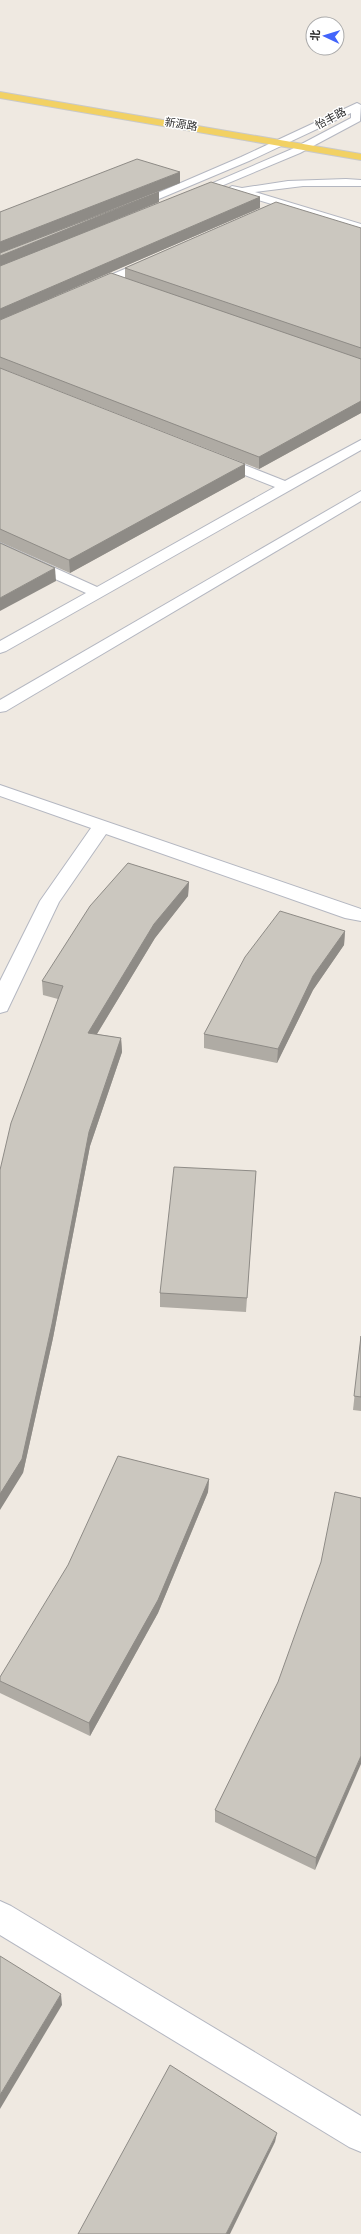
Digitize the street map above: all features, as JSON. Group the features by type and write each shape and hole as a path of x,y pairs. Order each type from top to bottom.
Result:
{"main road":[{"name":"新源路","path":"0,95 281,142 361,157"},
{"path":"286,131 339,140"}],"street":[{"path":"357,106 361,95"},
{"name":"怡丰路","path":"122,211 203,179 357,106"},
{"name":"怡丰路","path":"130,220 304,147 324,137 356,119 357,106"},
{"path":"203,179 361,228"},
{"path":"240,191 302,183 339,181 361,183"},
{"path":"269,210 283,204"},
{"path":"76,294 161,257"},
{"path":"111,279 126,284"},
{"path":"0,648 361,444"},
{"path":"206,454 286,486"},
{"path":"0,707 361,495"},
{"path":"0,548 98,593"},
{"path":"0,790 352,914 361,915"},
{"path":"0,1006 7,987 50,901 102,826"},
{"path":"0,1917 361,2135"}],"building":[{"path":"137,159 180,172 0,242 0,212"},
{"path":"211,182 260,197 0,309 0,266"},
{"path":"159,192 0,256 0,253"},
{"path":"276,202 361,228 361,348 125,268"},
{"path":"111,273 361,359 361,401 259,457 0,357 0,320"},
{"path":"0,368 245,464 69,560 0,529"},
{"path":"0,543 55,568 0,598"},
{"path":"128,863 189,882 154,924 88,1033 121,1038 89,1132 52,1324 22,1459 0,1494 0,1170 11,1123 63,986 42,981 90,906"},
{"path":"280,911 345,931 313,976 278,1049 204,1034 245,957"},
{"path":"174,1167 256,1171 247,1298 160,1293"},
{"path":"361,1336 361,1397 354,1396"},
{"path":"118,1456 209,1479 158,1600 89,1723 0,1681 0,1677 68,1565"},
{"path":"335,1492 361,1498 361,1756 316,1858 215,1810 278,1682 321,1562"},
{"path":"0,1956 61,1994 0,2095"},
{"path":"170,2065 277,2133 226,2234 78,2234"}]}
